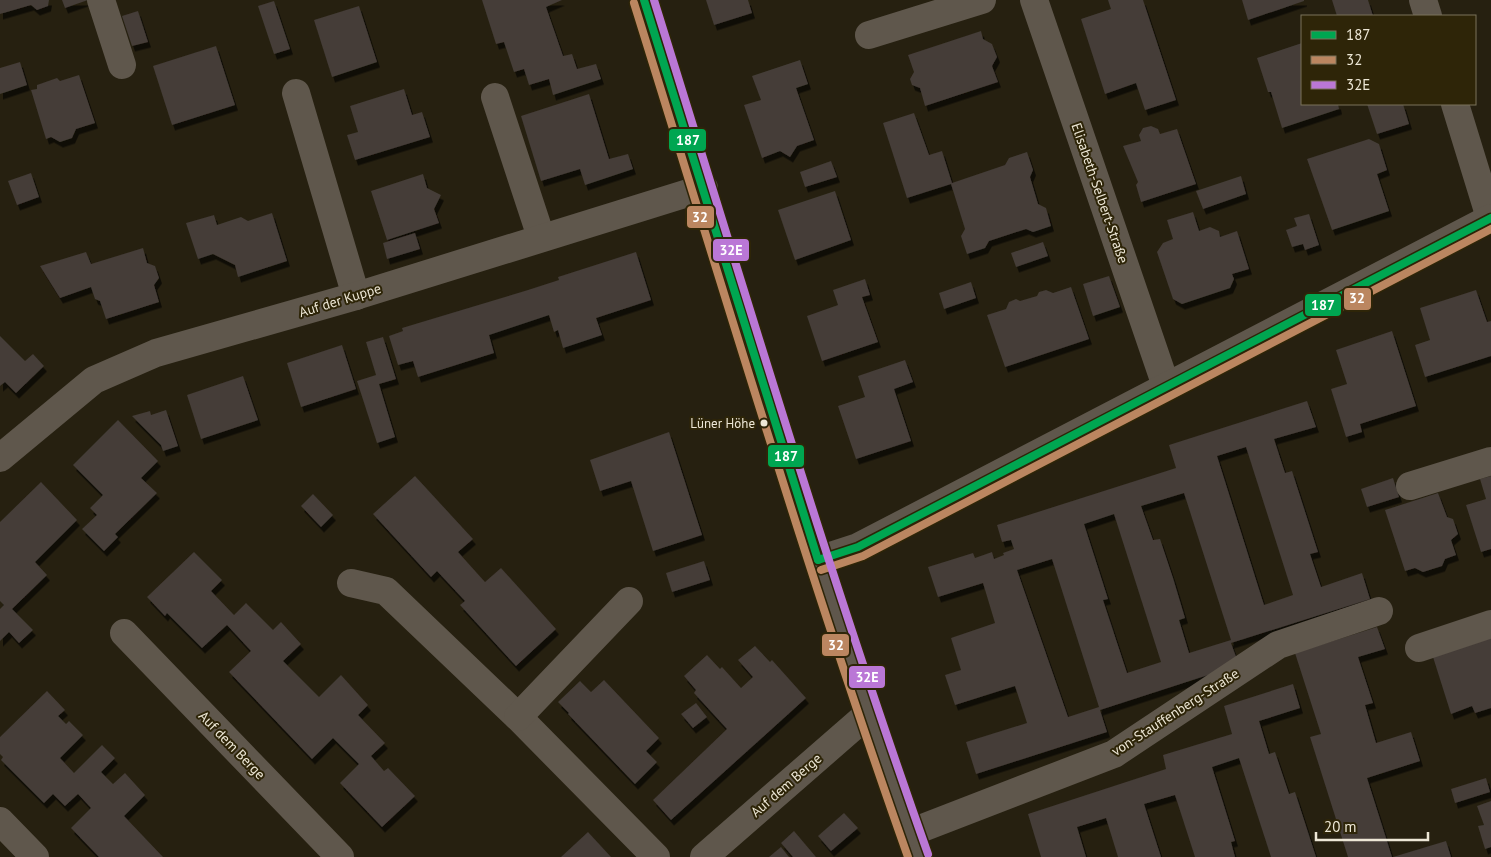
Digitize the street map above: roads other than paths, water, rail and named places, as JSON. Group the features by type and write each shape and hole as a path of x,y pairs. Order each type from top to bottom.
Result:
{"street":[{"path":"101,0 122,66"},
{"path":"644,0 704,188 818,560 868,714 916,844"},
{"path":"869,35 982,0"},
{"name":"Elisabeth-Selbert-Straße","path":"1034,0 1166,386"},
{"path":"1423,0 1428,15"},
{"path":"296,93 356,296"},
{"path":"495,97 541,238"},
{"path":"818,560 858,547 1491,219 1455,105"},
{"name":"Auf der Kuppe","path":"0,458 94,380 156,353 356,296 704,188"},
{"path":"1410,486 1491,461"},
{"path":"351,583 386,591 518,717 656,857"},
{"path":"518,717 628,601"},
{"name":"von-Stauffenberg-Straße","path":"916,844 1114,754 1278,645 1379,611"},
{"path":"1419,648 1491,624"},
{"name":"Auf dem Berge","path":"124,633 340,857"},
{"name":"Auf dem Berge","path":"704,857 868,714"},
{"path":"0,821 35,857"}],"place":[{"name":"Lüner Höhe","path":"764,423"}]}
